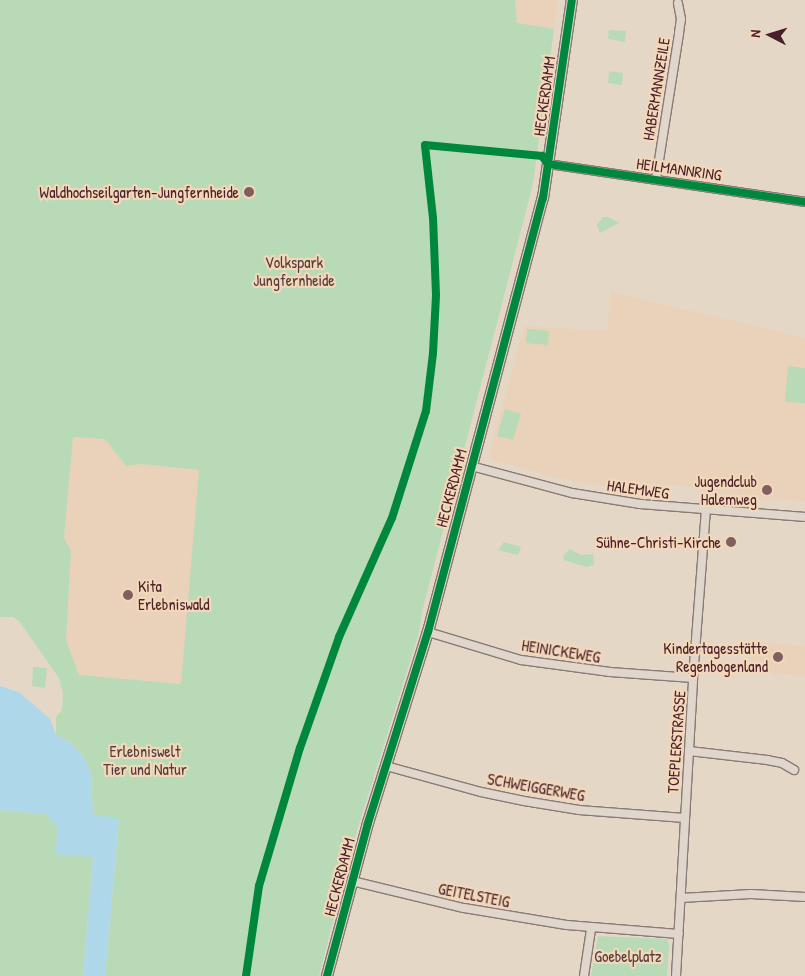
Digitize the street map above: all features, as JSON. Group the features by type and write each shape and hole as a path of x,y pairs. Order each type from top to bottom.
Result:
{"street":[{"name":"HECKERDAMM","path":"327,976 352,881 428,632 544,198 572,0"},
{"name":"HABERMANNZEILE","path":"656,179 680,23 678,3"},
{"name":"HEILMANNRING","path":"548,164 805,202"},
{"name":"HALEMWEG","path":"471,466 572,493 662,507 805,517"},
{"name":"TOEPLERSTRASSE","path":"676,976 693,678 706,510"},
{"name":"HEINICKEWEG","path":"428,632 521,660 610,672 693,678"},
{"path":"689,751 767,760 782,763 794,770"},
{"name":"SCHWEIGGERWEG","path":"386,766 481,792 524,801 579,810 684,818"},
{"name":"GEITELSTEIG","path":"352,881 464,908 591,929"},
{"path":"681,898 751,894 805,897"},
{"path":"584,976 591,929 679,934"}],"shaded area":[{"path":"515,0 558,0 554,29 517,24"},
{"path":"611,292 805,338 805,501 735,497 693,487 649,483 621,482 609,487 553,477 491,459 490,452 524,326 607,331"},
{"name":"Kita Erlebniswald","path":"72,437 105,439 126,466 141,464 200,470 181,684 79,675 66,640 71,551 64,538"},
{"name":"Kindertagesstätte Regenbogenland","path":"753,642 805,646 805,676 750,672"}],"green space":[{"name":"Volkspark Jungfernheide","path":"0,0 515,0 517,23 554,29 533,184 422,612 419,633 355,837 319,976 105,976 119,820 93,814 91,774 84,757 71,743 56,735 56,717 62,710 63,694 59,678 19,621 13,617 0,617","holes":["73,437 105,439 126,466 141,464 199,470 181,684 79,675 66,640 71,551 64,538"]},
{"path":"609,30 626,31 625,42 608,39"},
{"path":"609,71 623,73 622,85 608,83"},
{"path":"603,217 608,217 619,223 600,233 597,225"},
{"path":"527,329 549,331 548,345 526,343"},
{"path":"788,366 805,368 805,403 785,402"},
{"path":"505,409 521,414 513,440 497,436"},
{"path":"504,542 521,547 518,555 498,550"},
{"path":"570,549 581,555 593,554 594,565 587,567 564,560 563,556"},
{"path":"33,667 47,668 45,688 32,686"},
{"path":"0,810 46,814 93,857 83,976 0,976"},
{"name":"Goebelplatz","path":"598,936 667,939 669,944 667,976 591,976"}],"water":[{"path":"0,686 19,692 50,719 56,735 71,743 84,757 91,774 93,814 119,819 105,976 83,976 93,857 55,854 58,828 46,814 0,810"}],"cycle path":[{"path":"327,976 368,823 428,632 543,198 572,0"},
{"path":"246,976 259,886 300,748 339,637 392,518 426,411 433,353 436,295 433,218 425,145 542,156 548,164"},
{"path":"548,164 805,202"}],"place":[{"name":"Waldhochseilgarten-Jungfernheide","path":"249,192"},
{"name":"Jugendclub Halemweg","path":"767,490"},
{"name":"Sühne-Christi-Kirche","path":"731,542"},
{"name":"Kita Erlebniswald","path":"128,595"},
{"name":"Kindertagesstätte Regenbogenland","path":"778,657"}],"park label":[{"name":"Erlebniswelt Tier und Natur","path":"145,760"}]}
